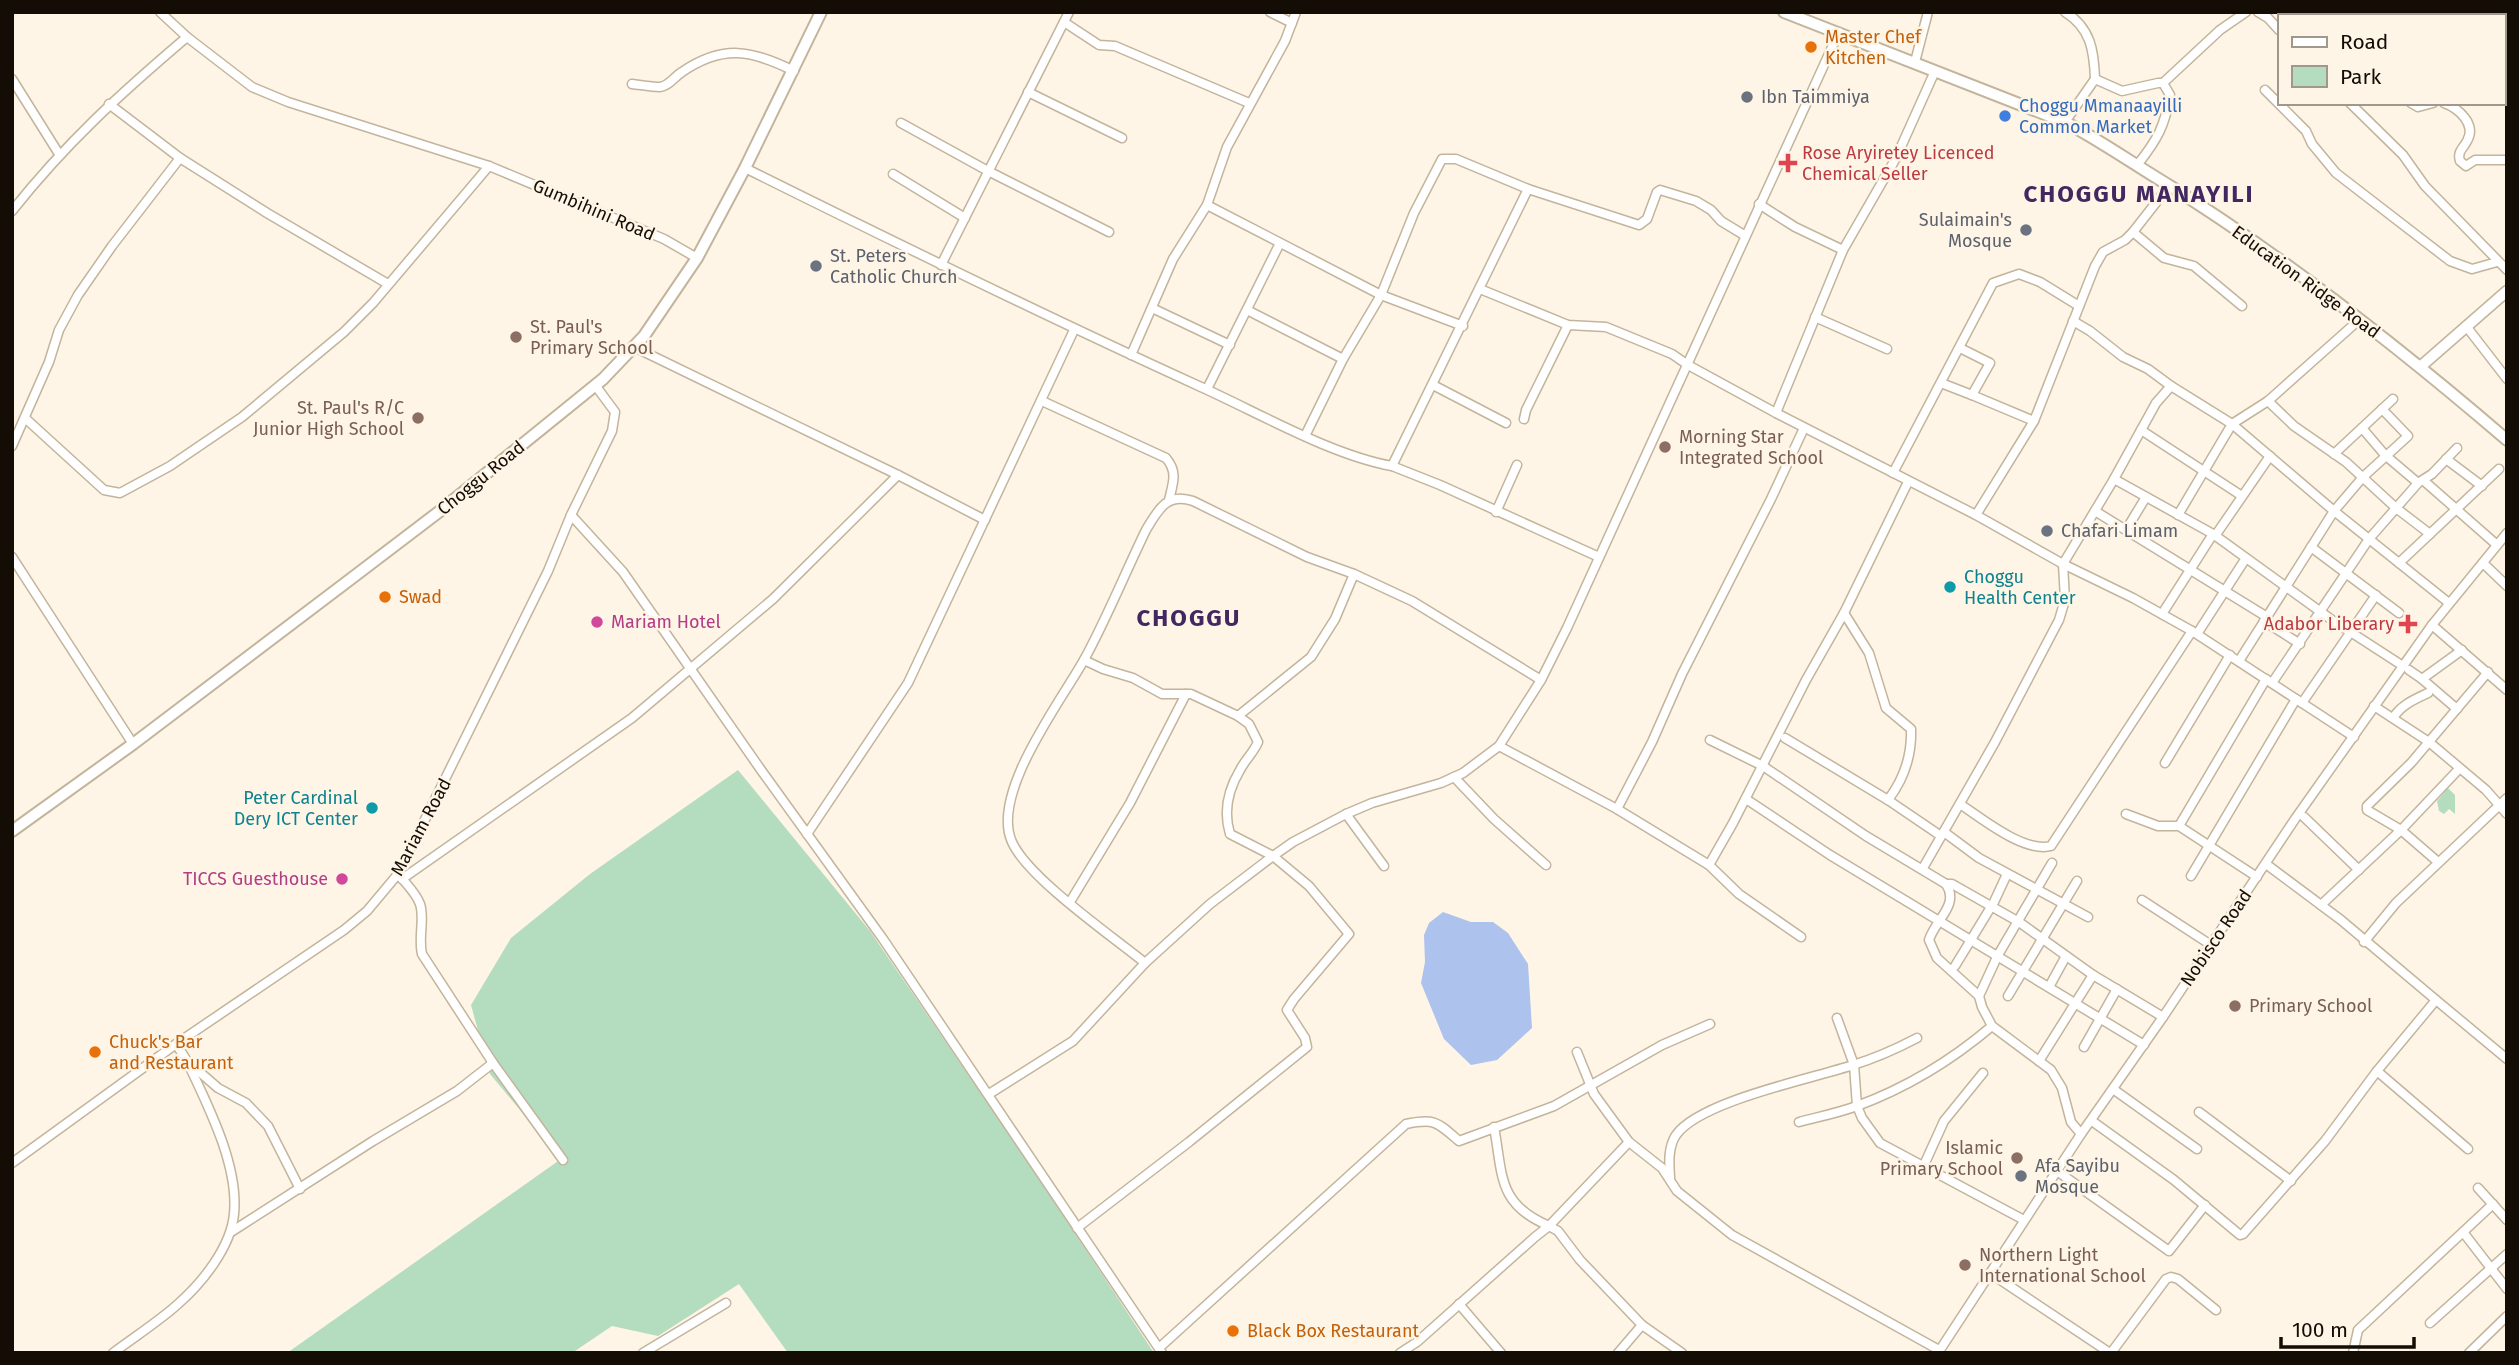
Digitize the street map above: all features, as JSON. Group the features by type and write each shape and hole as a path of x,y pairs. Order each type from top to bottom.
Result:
{"main road":[{"name":"Choggu Road","path":"12,831 133,744 440,511 595,385 634,347 697,258 794,71 821,12"},
{"name":"Education Ridge Road","path":"1784,12 2065,121 2138,164 2197,202 2359,320 2507,440"}],"street":[{"name":"Gumbihini Road","path":"160,12 187,37 252,87 288,102 489,166 664,239 697,258"},
{"path":"941,265 1069,12"},
{"path":"1270,12 1292,23"},
{"path":"1131,355 1173,259 1207,205 1227,147 1284,41 1296,12"},
{"path":"1915,62 1928,12"},
{"path":"2065,12 2079,24 2094,50 2095,79 2065,121"},
{"path":"2095,79 2122,91 2163,83 2220,30 2246,12"},
{"path":"2258,12 2278,29"},
{"path":"1064,22 1099,45 1115,46 1249,103"},
{"path":"989,1094 1073,1041 1146,963 1210,904 1293,842 1346,814 1463,773 1500,746 1541,680 1839,32"},
{"path":"12,211 60,154 109,104 187,37"},
{"path":"632,84 661,87 704,60 741,53 768,58 794,71"},
{"path":"1776,413 1843,250 1896,158 1936,71"},
{"path":"12,79 60,154"},
{"path":"2138,164 2165,124 2170,95 2163,83"},
{"path":"2265,90 2278,103"},
{"path":"1028,92 1122,138"},
{"path":"109,104 180,158 267,214 388,284"},
{"path":"2280,105 2306,131 2312,145 2336,173 2449,261 2472,269 2497,262"},
{"path":"2353,105 2403,155 2424,186 2507,271"},
{"path":"2448,105 2461,112 2469,127 2469,139 2460,151 2460,161 2466,166 2475,160 2507,160"},
{"path":"901,122 988,171 1109,232"},
{"path":"12,446 59,330 78,295 180,158"},
{"path":"1305,436 1343,359 1381,295 1414,213 1442,159 1456,159 1528,189 1639,225 1647,219 1655,196 1660,190 1696,201 1744,235"},
{"path":"25,418 104,490 120,493 133,488 242,417 344,332 489,166"},
{"path":"745,168 1074,330 1305,436 1362,458 1392,466 1599,557"},
{"path":"893,174 965,218"},
{"path":"1976,515 2035,421 2079,306 2103,252 2125,240 2133,232 2169,186"},
{"path":"1392,466 1528,189"},
{"path":"1759,204 1788,223 1843,250"},
{"path":"1207,205 1381,295 1462,326"},
{"path":"2133,232 2164,258 2194,266 2242,306"},
{"path":"1207,389 1280,243"},
{"path":"1893,473 1960,348 1987,290 1998,279 2019,274 2040,282 2079,306"},
{"path":"1480,289 1568,325 1615,329 1672,354 1804,428 2162,614 2354,737"},
{"path":"2420,367 2507,291"},
{"path":"1152,308 1230,345"},
{"path":"1247,310 1343,359"},
{"path":"1815,317 1886,349"},
{"path":"2179,515 2232,425 2268,401 2359,320"},
{"path":"2073,321 2123,357 2148,369 2232,425 2449,603"},
{"path":"1524,419 1568,325"},
{"path":"2466,326 2507,379"},
{"path":"807,834 908,683 1074,330"},
{"path":"634,347 985,520"},
{"path":"1960,348 1990,363 1972,395"},
{"path":"1941,383 2035,421"},
{"name":"Mariam Road","path":"12,1163 176,1044 344,930 368,911 400,876 548,571 571,514 612,430 615,412 595,385"},
{"path":"1433,385 1506,423"},
{"path":"1923,868 2059,620 2065,600 2063,564 2114,480 2156,403 2171,386"},
{"path":"2334,454 2393,399"},
{"path":"1042,401 1166,458 1175,475 1169,500"},
{"path":"2268,401 2294,426 2363,477 2396,508 2430,534"},
{"path":"2239,661 2334,511 2363,477 2408,436 2382,409"},
{"path":"1617,809 1804,428"},
{"path":"2362,428 2385,455 2421,481 2497,545"},
{"path":"2141,430 2242,496"},
{"path":"2179,826 2269,681 2300,644 2369,539 2421,481 2432,474 2457,448"},
{"path":"2162,614 2270,456"},
{"path":"2446,459 2482,486"},
{"path":"1496,512 1517,465"},
{"path":"2399,564 2500,469"},
{"path":"563,1160 493,1063 422,954 421,905 400,876 603,741 773,599 898,475"},
{"path":"2114,480 2214,535 2294,593 2422,679 2457,709"},
{"path":"1709,865 1844,613 1908,482"},
{"path":"1146,963 1023,861 1012,842 1007,824 1009,803 1018,777 1053,708 1084,660 1146,530 1157,511 1169,500 1183,497 1194,501 1307,556 1412,601 1541,680"},
{"path":"2126,530 2146,497"},
{"path":"2095,512 2223,590 2300,644"},
{"path":"571,514 623,572 989,1094 1161,1350 1406,1124 1428,1119 1441,1124 1459,1141 1554,1106 1662,1045 1710,1024"},
{"name":"Nobisco Road","path":"1939,1352 2081,1134 2374,706 2406,668 2449,603 2506,537"},
{"path":"2311,547 2399,612"},
{"path":"12,557 16,572 133,744"},
{"path":"1960,804 1999,830 2037,847 2051,846 2246,558"},
{"path":"2483,563 2507,586"},
{"path":"1238,716 1311,657 1335,619 1354,574"},
{"path":"2191,876 2299,701 2375,595"},
{"path":"1844,613 1869,653 1886,708 1911,729 1908,762 1899,785 1888,800"},
{"path":"2432,625 2507,690"},
{"path":"2422,679 2462,650"},
{"path":"2165,762 2230,656"},
{"path":"1077,1227 1307,1047 1305,1038 1287,1010 1349,934 1309,886 1273,856 1230,834 1225,808 1236,777 1258,742 1249,724 1191,694 1162,694 1133,678 1084,660"},
{"path":"2438,862 2401,830 2367,810 2367,806 2411,763 2488,673"},
{"path":"2393,718 2397,711 2408,703 2428,693"},
{"path":"1070,902 1130,803 1186,694"},
{"path":"2374,706 2429,742 2486,790 2507,814"},
{"path":"1785,738 1979,858 2088,917"},
{"path":"1710,740 1763,766 1866,836 1946,884 1951,897 1950,905 1929,940 1932,950 1937,958 1979,996 1992,1026 2051,1070 2062,1088 2071,1122 2081,1134"},
{"path":"1500,746 1617,809 1709,865 1739,894 1801,937"},
{"path":"2321,905 2401,830 2459,769"},
{"path":"1454,777 1493,819 1546,865"},
{"path":"2364,942 2396,903 2507,798"},
{"path":"1746,799 1809,842 2144,1045"},
{"path":"1346,814 1384,866"},
{"path":"2126,814 2158,826 2179,826 2257,877"},
{"path":"2304,817 2358,870"},
{"path":"1979,996 1998,955 2052,863"},
{"path":"2266,864 2321,905 2507,1059"},
{"path":"1955,966 2007,874"},
{"path":"2008,996 2077,881"},
{"path":"1946,884 1952,884 2019,922 2093,975 2163,1017"},
{"path":"2142,900 2211,945"},
{"path":"2049,987 2066,956"},
{"path":"2039,1061 2093,975"},
{"path":"2084,1047 2117,989"},
{"path":"2092,1121 2174,1180 2240,1235 2243,1234 2325,1141 2377,1071 2436,1000"},
{"path":"1837,1018 1854,1065 1857,1106 1880,1143 2024,1220"},
{"path":"1799,1122 1857,1106 1937,1068 1966,1049 1992,1026"},
{"path":"1670,1178 1670,1146 1676,1134 1689,1123 1730,1102 1854,1065 1888,1053 1917,1038"},
{"path":"113,1353 178,1304 213,1263 231,1232 235,1196 229,1166 210,1110 176,1044"},
{"path":"1577,1052 1591,1087 1629,1142 1662,1168 1677,1191 1731,1235 1939,1352"},
{"path":"187,1061 218,1088 246,1103 268,1126 300,1189"},
{"path":"231,1232 457,1091 493,1063"},
{"path":"2377,1071 2468,1149"},
{"path":"1923,1165 1944,1121 1983,1073"},
{"path":"2113,1089 2197,1149"},
{"path":"2199,1112 2291,1181"},
{"path":"1494,1128 1500,1176 1506,1192 1536,1221 1558,1231 1580,1260 1642,1325 1682,1353"},
{"path":"1400,1353 1417,1342 1549,1226 1629,1142"},
{"path":"2057,1171 2169,1251 2204,1205"},
{"path":"2478,1188 2507,1220"},
{"path":"2353,1353 2358,1330 2493,1204"},
{"path":"2463,1233 2507,1289"},
{"path":"2430,1323 2507,1254"},
{"path":"1990,1273 2110,1353 2166,1279 2179,1279 2216,1310"},
{"path":"643,1353 726,1303"},
{"path":"1459,1304 1501,1353"},
{"path":"2469,1353 2507,1316"},
{"path":"1618,1353 1642,1325"}],"green space":[{"path":"738,770 870,931 1154,1353 788,1353 739,1284 658,1336 612,1326 572,1353 287,1353 561,1159 490,1074 471,1005 511,938 590,874"},
{"path":"2448,788 2455,795 2455,814 2449,809 2444,814 2439,811 2437,801"}],"water":[{"path":"1443,912 1471,922 1493,922 1508,933 1528,964 1532,1028 1497,1060 1471,1065 1444,1039 1421,983 1425,962 1424,935 1429,923"}],"place":[{"name":"Master Chef Kitchen","path":"1811,47"},
{"name":"Ibn Taimmiya","path":"1747,97"},
{"name":"Choggu Mmanaayilli Common Market","path":"2005,116"},
{"name":"Rose Aryiretey Licenced Chemical Seller","path":"1788,163"},
{"name":"Sulaimain's Mosque","path":"2026,230"},
{"name":"St. Peters Catholic Church","path":"816,266"},
{"name":"St. Paul's Primary School","path":"516,337"},
{"name":"St. Paul's R/C Junior High School","path":"418,418"},
{"name":"Morning Star Integrated School","path":"1665,447"},
{"name":"Chafari Limam","path":"2047,531"},
{"name":"Choggu Health Center","path":"1950,587"},
{"name":"Swad","path":"385,597"},
{"name":"Mariam Hotel","path":"597,622"},
{"name":"Adabor Liberary","path":"2408,624"},
{"name":"Peter Cardinal Dery ICT Center","path":"372,808"},
{"name":"TICCS Guesthouse","path":"342,879"},
{"name":"Primary School","path":"2235,1006"},
{"name":"Chuck's Bar and Restaurant","path":"95,1052"},
{"name":"Islamic Primary School","path":"2017,1158"},
{"name":"Afa Sayibu Mosque","path":"2021,1176"},
{"name":"Northern Light International School","path":"1965,1265"},
{"name":"Black Box Restaurant","path":"1233,1331"}],"district":[{"name":"CHOGGU MANAYILI","path":"2139,194"},
{"name":"CHOGGU","path":"1189,618"}]}
